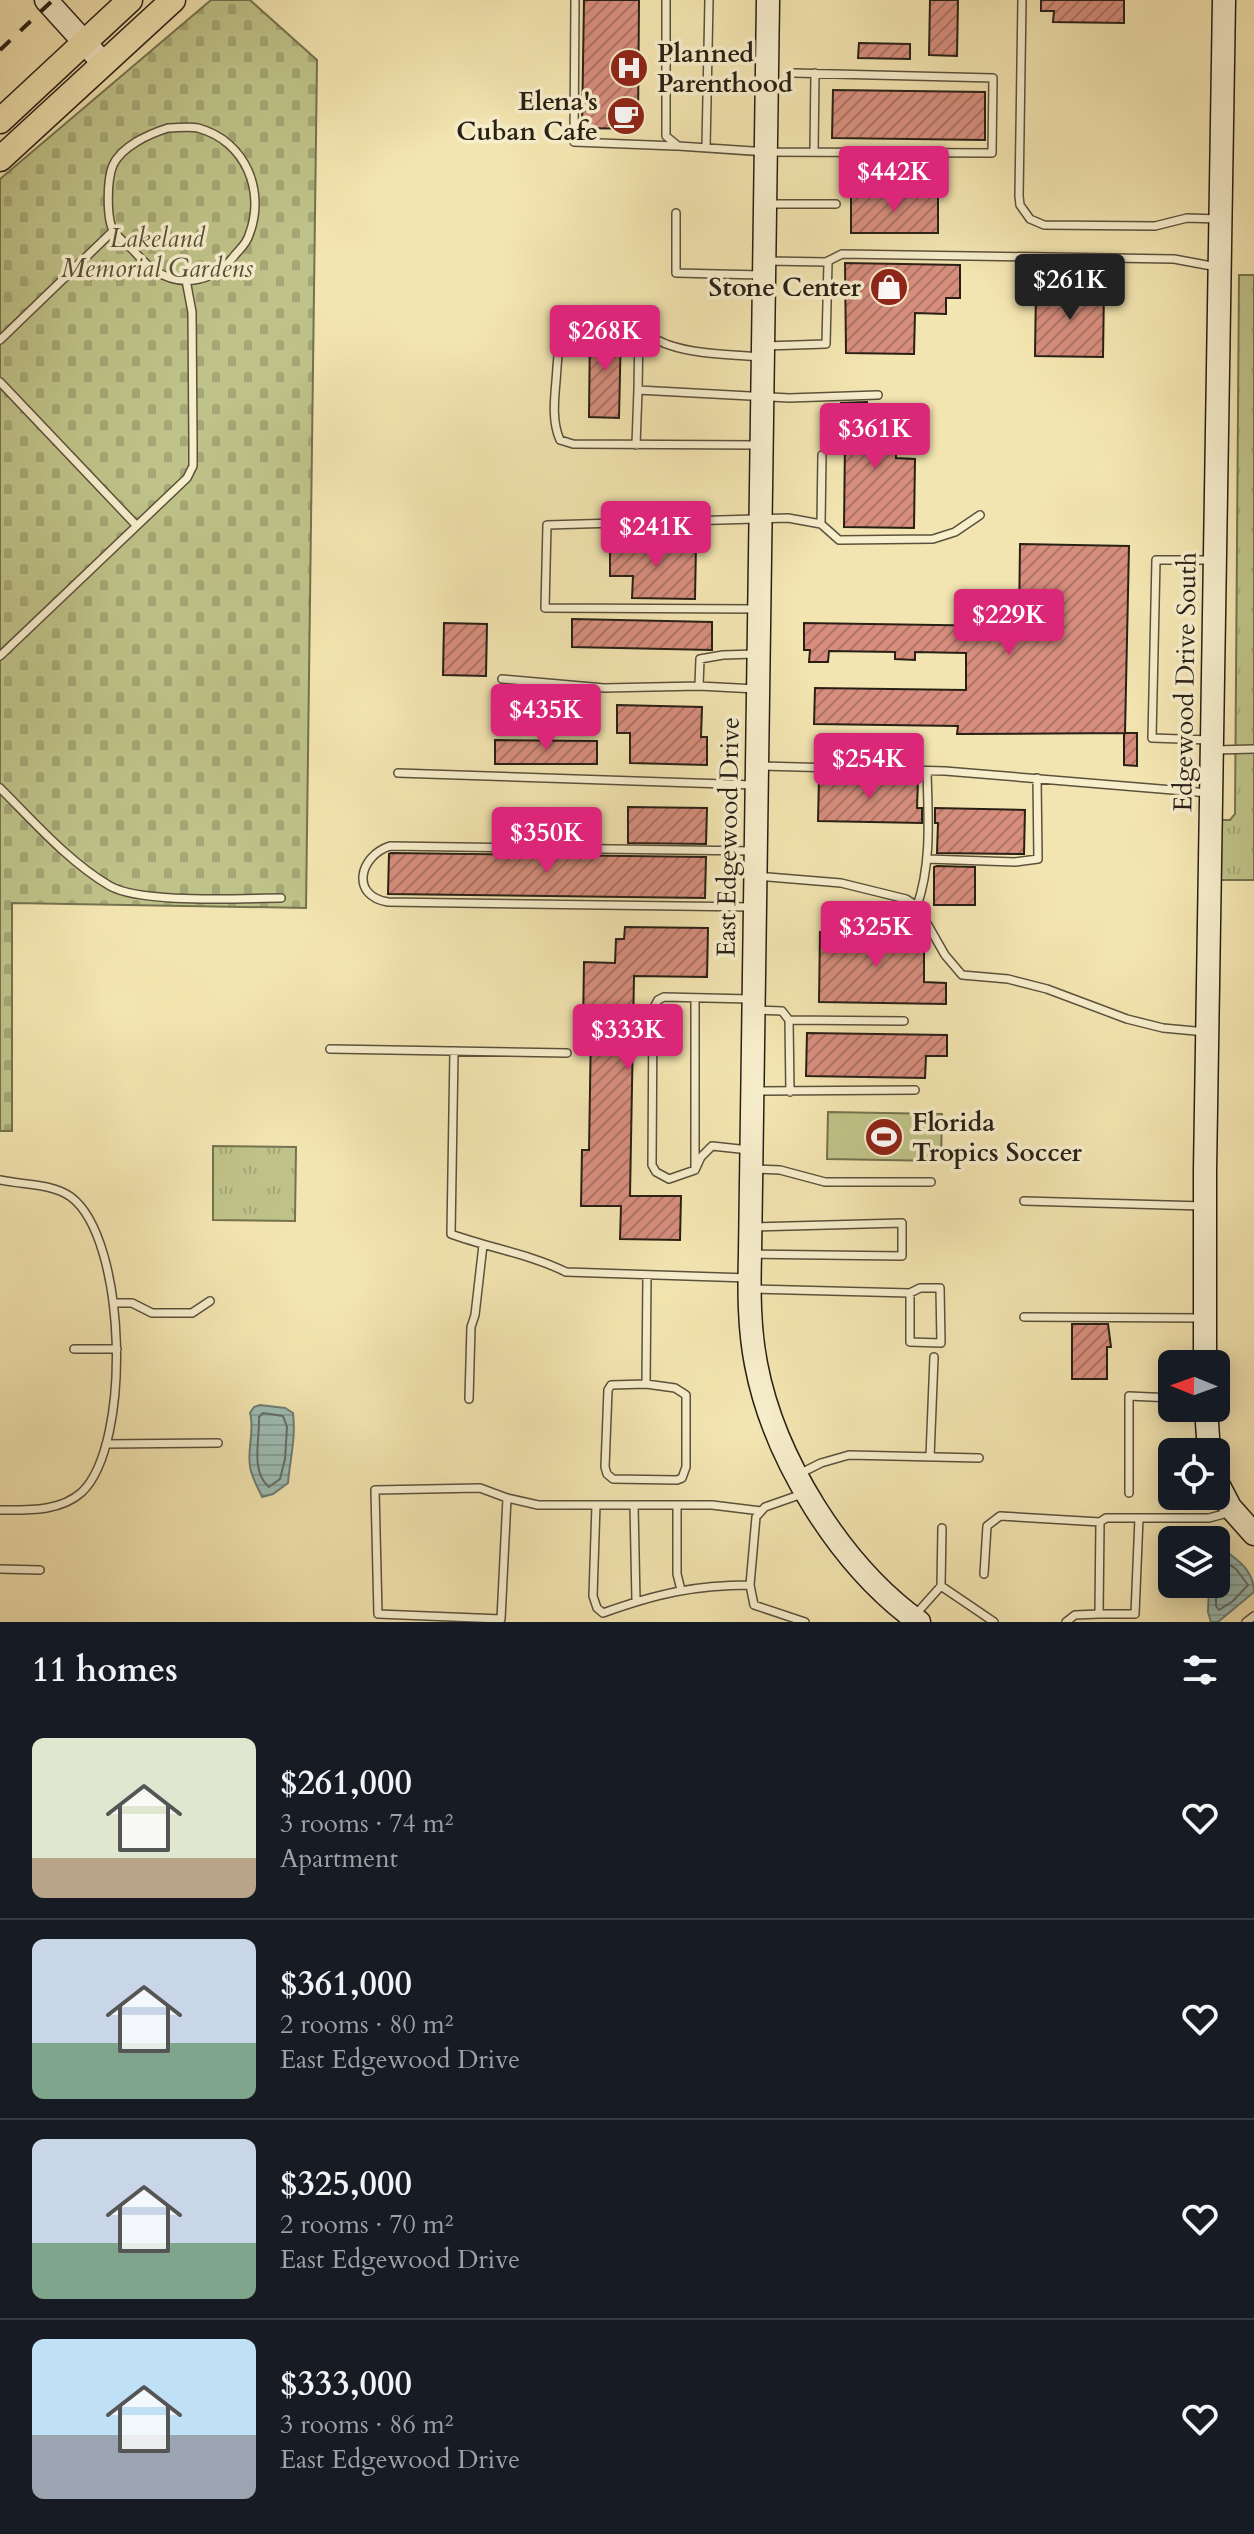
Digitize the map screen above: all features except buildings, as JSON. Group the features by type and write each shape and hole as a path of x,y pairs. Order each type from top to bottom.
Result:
{"main road":[{"path":"0,121 130,0"},
{"path":"0,159 173,0"},
{"name":"East Edgewood Drive","path":"768,0 750,1227 750,1283 756,1365 769,1409 802,1484 840,1544 914,1620"},
{"name":"Edgewood Drive South","path":"1205,1350 1224,0"},
{"path":"48,2 104,64"},
{"path":"1230,1506 1254,1534"}],"lane":[{"path":"575,0 574,142 766,152 992,153 993,78 794,73"},
{"path":"666,0 666,136 678,146"},
{"path":"706,147 709,0"},
{"path":"1022,0 1019,196 1020,205 1030,219 1044,225 1155,226 1187,218 1220,219"},
{"path":"814,151 815,73"},
{"path":"168,128 197,128 219,138 239,154 255,185 257,208 249,239 230,262 212,277 186,280 153,270 113,231 108,190 113,165 129,147 150,134 168,128"},
{"path":"765,204 836,204"},
{"path":"676,213 676,273 826,262 842,254 1174,259 1219,267"},
{"path":"0,340 113,231"},
{"path":"761,445 573,444 560,440 554,427 558,352 562,335 580,317 595,315 610,316 668,345 696,351 763,352 826,344 826,262"},
{"path":"0,656 187,478 193,466 192,312 186,280"},
{"path":"636,445 639,329"},
{"path":"0,382 136,525"},
{"path":"638,390 789,398 878,395"},
{"path":"821,524 822,455"},
{"path":"760,609 545,608 547,525 788,518 821,524 839,540 933,539 955,532 980,515"},
{"path":"1216,560 1156,560 1152,738 1254,749"},
{"path":"699,686 700,659 759,654"},
{"path":"502,679 604,688 699,686 758,689"},
{"path":"917,906 924,885 927,859 927,771"},
{"path":"398,773 756,776 927,771 1212,793"},
{"path":"927,859 1015,862 1038,859 1037,778"},
{"path":"0,788 80,863 113,887 168,897 281,898"},
{"path":"754,907 388,902 370,896 363,874 368,859 378,850 390,846 755,851"},
{"path":"755,876 841,883 906,899 917,906 945,955 962,975 1008,979 1047,989 1127,1019 1163,1028 1208,1032"},
{"path":"790,1092 789,1020 782,1011 753,1004 695,998 664,997 658,1000 653,1009 651,1148 652,1165 656,1172 669,1179 695,1170 701,1157 712,1146 825,1182 931,1182"},
{"path":"695,998 695,1170"},
{"path":"789,1020 904,1021"},
{"path":"330,1049 567,1053"},
{"path":"454,1051 451,1234 543,1261 566,1272 910,1293 920,1288 940,1288 941,1343 910,1342 910,1293"},
{"path":"752,1091 915,1090"},
{"path":"0,1180 52,1188 70,1196 87,1213 99,1239 113,1303 117,1349 113,1410 106,1444 98,1467 82,1492 58,1506 36,1510 0,1510"},
{"path":"1024,1201 1205,1206"},
{"path":"750,1227 902,1223 902,1256 750,1254"},
{"path":"469,1399 471,1327 483,1245"},
{"path":"646,1384 647,1275"},
{"path":"113,1303 132,1303 152,1313 192,1313 210,1301"},
{"path":"1024,1317 1205,1318"},
{"path":"74,1349 117,1349"},
{"path":"930,1457 934,1357"},
{"path":"646,1384 675,1388 686,1395 686,1467 682,1478 677,1480 613,1479 607,1474 608,1390 611,1385 646,1384"},
{"path":"1129,1493 1129,1396 1158,1397"},
{"path":"106,1444 218,1443"},
{"path":"805,1622 754,1605 750,1585 756,1517 765,1507 802,1484 821,1463 849,1455 979,1458"},
{"path":"507,1498 501,1619 378,1614 375,1490 480,1488 538,1505 712,1505 761,1511"},
{"path":"596,1505 593,1596 597,1608 603,1613 636,1601 711,1584 750,1585"},
{"path":"634,1505 636,1601"},
{"path":"677,1505 677,1574 681,1590"},
{"path":"984,1574 987,1526 1000,1516 1100,1522 1106,1518 1209,1518 1233,1511"},
{"path":"1066,1622 1075,1615 1135,1618 1139,1518"},
{"path":"1099,1614 1100,1522"},
{"path":"914,1620 941,1586 942,1528"},
{"path":"0,1569 40,1570"},
{"path":"941,1586 994,1622"},
{"path":"1246,1622 1254,1616"}],"green space":[{"name":"Lakeland Memorial Gardens","path":"211,0 250,0 317,60 306,908 12,903 12,1131 0,1131 0,179"},
{"path":"1239,275 1254,275 1254,880 1219,880 1220,820 1230,820 1235,814"},
{"name":"Florida Tropics Soccer","path":"828,1112 942,1114 941,1161 827,1159"},
{"path":"213,1146 296,1147 295,1221 213,1220"}],"water":[{"path":"260,1405 285,1408 293,1413 294,1422 288,1483 273,1494 262,1497 249,1460 250,1413"},
{"path":"1230,1555 1248,1571 1254,1592 1218,1622 1211,1622 1208,1598 1230,1598"}],"railway":[{"path":"0,50 53,0"}],"place":[{"name":"Planned Parenthood","path":"629,68"},
{"name":"Elena's Cuban Cafe","path":"626,116"},
{"name":"Stone Center","path":"889,287"},
{"name":"Florida Tropics Soccer","path":"884,1137"}]}
